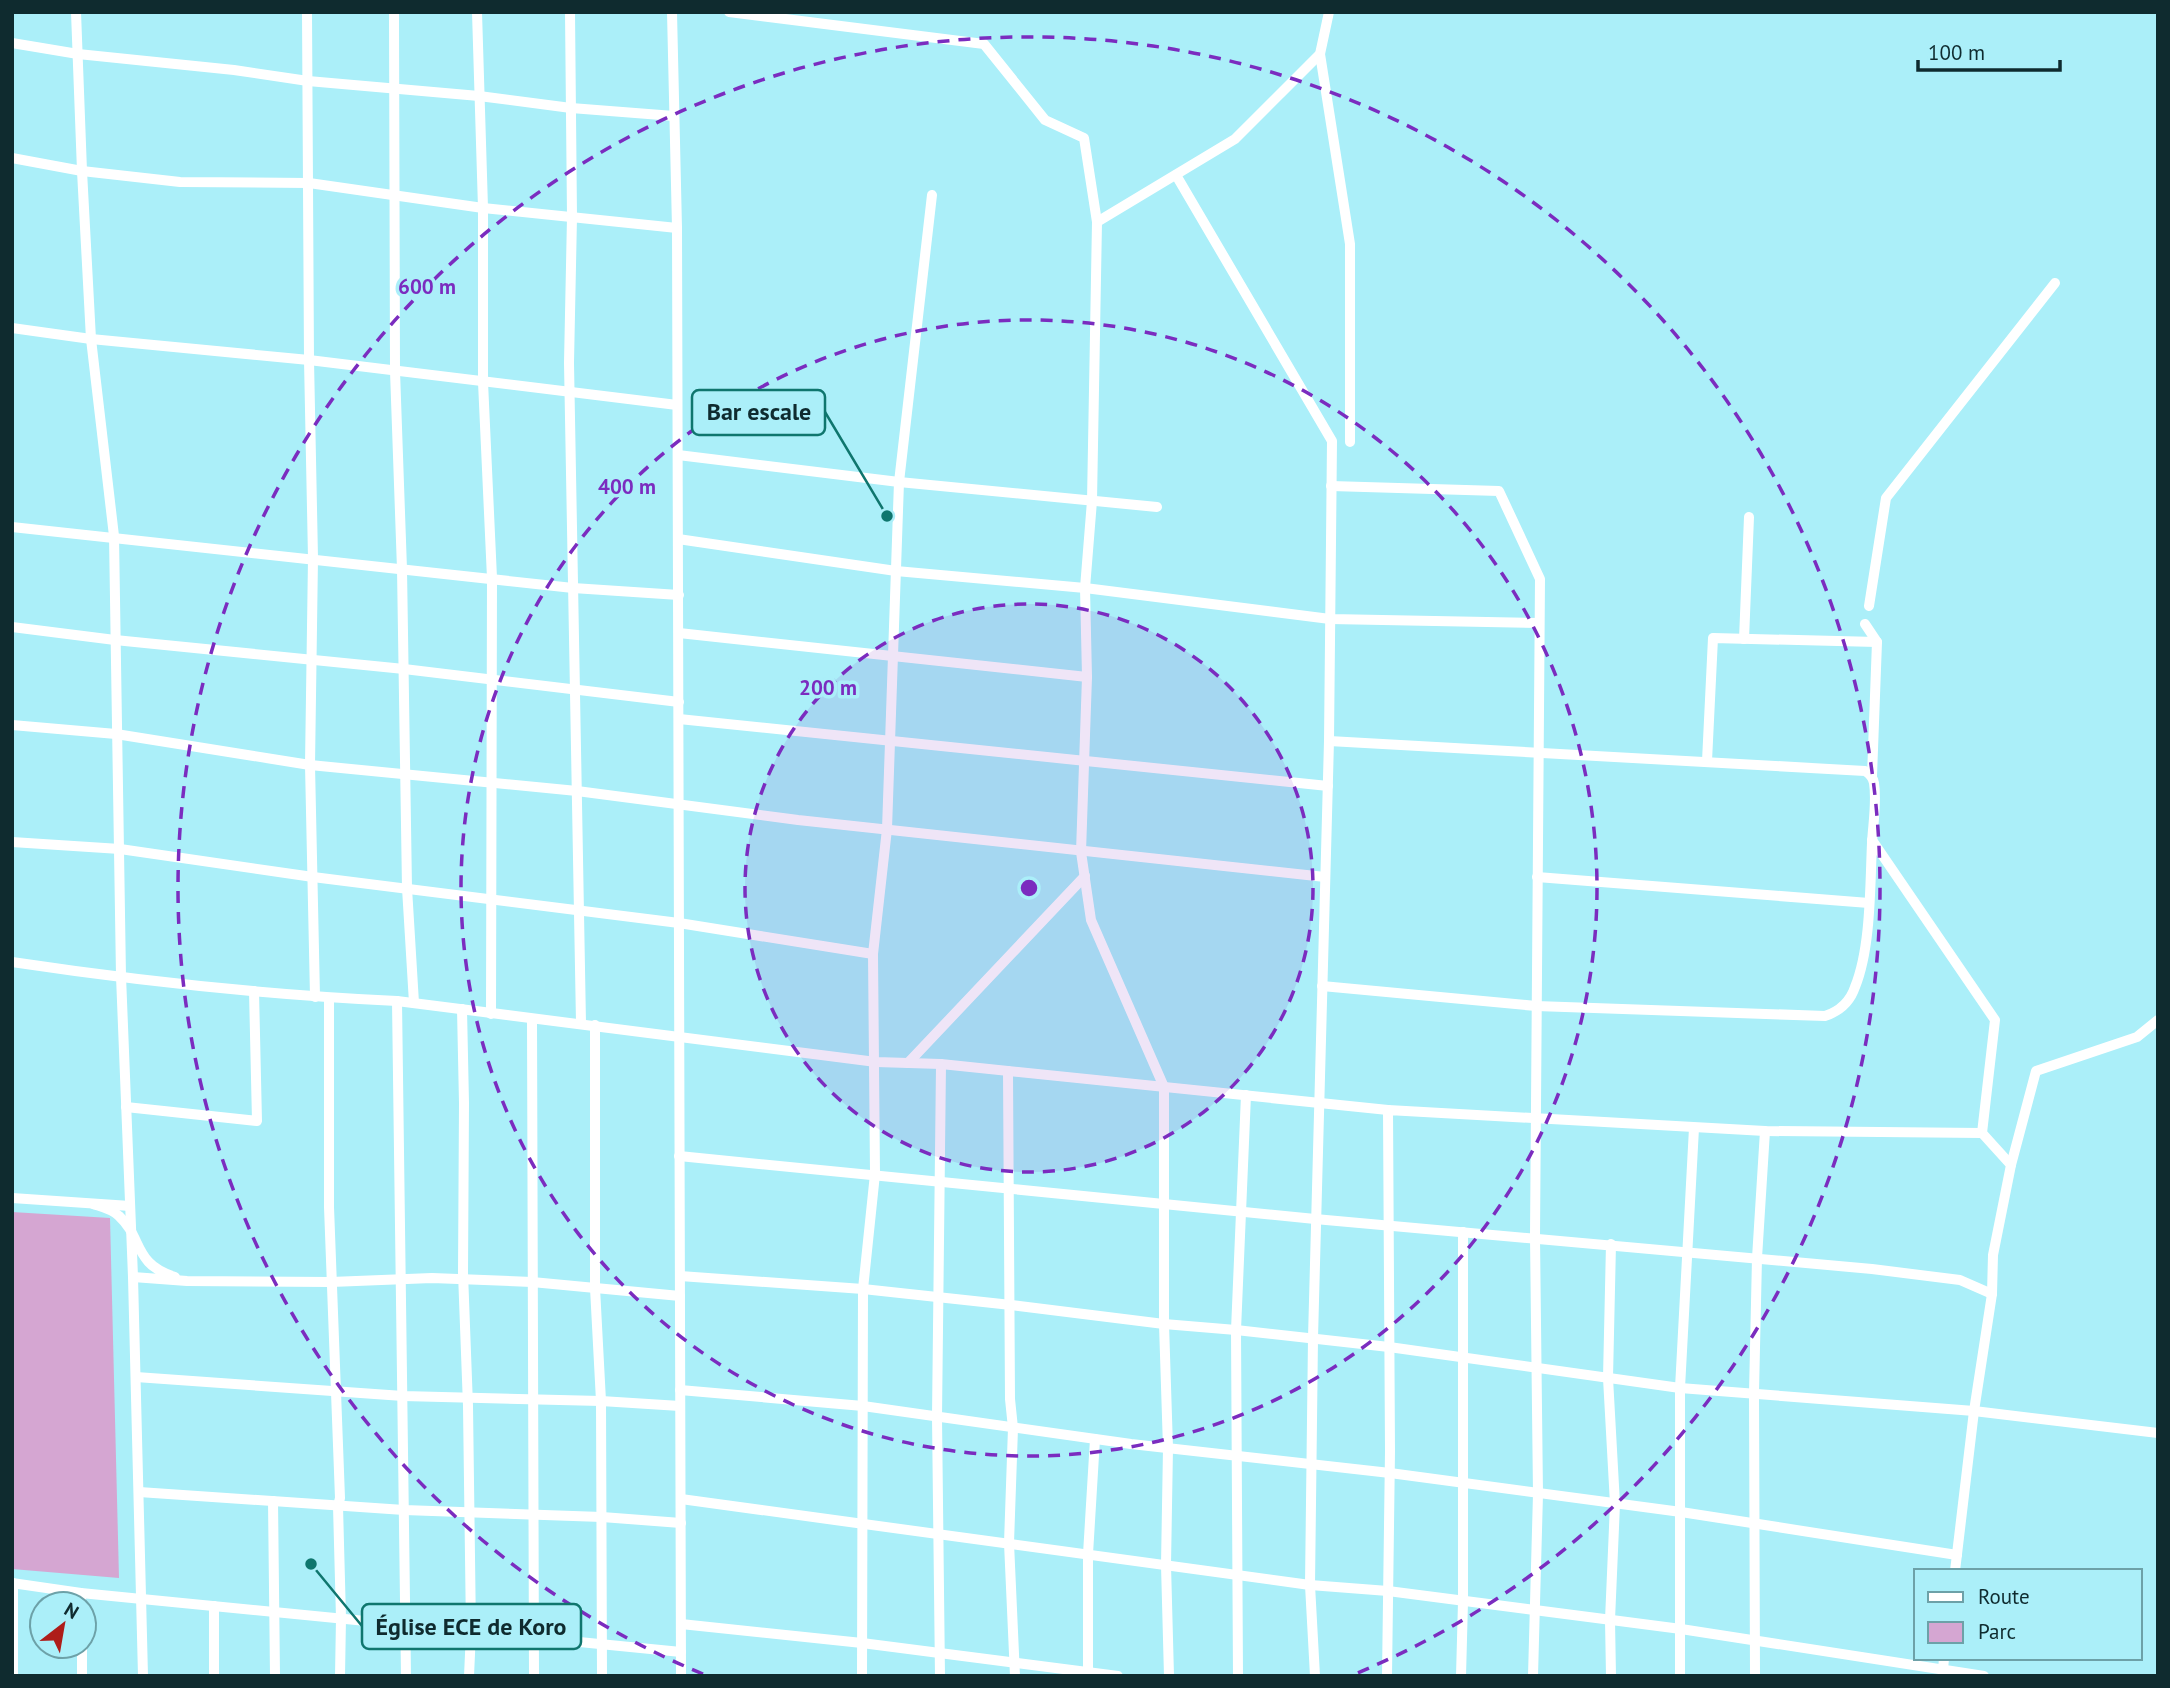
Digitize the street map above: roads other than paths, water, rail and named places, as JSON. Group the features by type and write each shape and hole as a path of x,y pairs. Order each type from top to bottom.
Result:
{"street":[{"path":"76,12 91,339 114,536 121,976 132,1236 143,1676"},
{"path":"307,12 313,558 310,765 315,997"},
{"path":"394,12 395,371 402,569 407,888 414,1003"},
{"path":"477,12 483,208 483,382 492,578 491,1014"},
{"path":"570,12 572,217 569,392 581,1023"},
{"path":"672,12 677,228 681,1676"},
{"path":"729,12 984,44 1045,120 1084,138 1097,222 1091,501 1084,588 1087,677 1081,852 1091,920 1164,1087 1169,1676"},
{"path":"1328,12 1320,54 1350,244 1350,442"},
{"path":"12,43 78,54 234,70 308,81 674,116"},
{"path":"1097,222 1235,139 1320,54"},
{"path":"12,158 82,171 180,182 309,183 483,208 677,228"},
{"path":"1176,175 1332,441 1329,741 1313,1338 1311,1585 1315,1676"},
{"path":"862,1676 863,1289 875,1174 873,954 887,829 899,482 932,195"},
{"path":"1869,606 1886,498 2055,283"},
{"path":"12,328 91,339 309,360 677,405"},
{"path":"678,454 899,482 1157,507"},
{"path":"1331,486 1499,491 1540,579 1535,1237 1538,1494 1533,1676"},
{"path":"1744,639 1749,517"},
{"path":"12,527 573,588 678,595"},
{"path":"678,539 896,570 1084,588 1330,619 1539,622"},
{"path":"1322,986 1536,1006 1825,1016 1835,1013 1846,1004 1855,989 1862,966 1869,903 1877,642 1865,624"},
{"path":"12,627 575,688 679,702"},
{"path":"679,633 1087,677"},
{"path":"1707,761 1713,638 1877,642"},
{"path":"679,719 1328,786"},
{"path":"12,724 116,734 310,765 678,802 798,820 1325,877"},
{"path":"1329,741 1865,771 1872,776"},
{"path":"1872,840 1995,1020 1982,1133"},
{"path":"12,842 120,849 313,877 679,923 873,954"},
{"path":"908,1063 1085,876"},
{"path":"1537,877 1869,903"},
{"path":"12,962 254,991 397,1001 876,1062 941,1064 1388,1110 1765,1131 1982,1133 2011,1165"},
{"path":"126,1107 257,1121 254,991"},
{"path":"329,998 331,1282 340,1498 340,1676"},
{"path":"397,1001 406,1676"},
{"path":"462,1009 463,1280 468,1397 470,1676"},
{"path":"532,1020 534,1676"},
{"path":"1955,1569 1974,1410 1992,1294 1993,1255 2011,1165 2036,1071 2137,1037 2158,1020"},
{"path":"595,1025 595,1288 601,1401 602,1676"},
{"path":"940,1676 937,1417 941,1064"},
{"path":"1008,1071 1010,1399 1013,1428 1009,1543 1015,1676"},
{"path":"1238,1676 1236,1329 1246,1095"},
{"path":"1387,1676 1390,1473 1388,1110"},
{"path":"1680,1676 1680,1388 1694,1128"},
{"path":"1755,1676 1754,1393 1765,1131"},
{"path":"679,1156 1389,1226 1758,1258 1960,1280 1992,1294"},
{"path":"12,1198 130,1206"},
{"path":"93,1203 119,1216 141,1254 152,1266 187,1281"},
{"path":"1461,1676 1464,1602 1461,1358 1463,1231"},
{"path":"1611,1244 1608,1378 1615,1504 1610,1620 1611,1676"},
{"path":"680,1276 863,1289 1164,1325 1236,1329 1389,1347 1680,1388 1974,1410 2158,1433"},
{"path":"133,1277 187,1281 331,1282 401,1279 532,1282 680,1296"},
{"path":"136,1377 335,1393 680,1406"},
{"path":"680,1391 863,1406 1095,1439 1390,1473 1681,1512 1957,1555"},
{"path":"1088,1674 1088,1555 1095,1439"},
{"path":"139,1492 404,1510 602,1517 681,1523"},
{"path":"681,1499 1311,1585 1388,1591 1535,1609 1755,1642 1943,1664 1983,1676"},
{"path":"273,1500 275,1676"},
{"path":"13,1676 13,1583 43,1590"},
{"path":"98,1599 141,1599 274,1611 681,1652"},
{"path":"214,1606 214,1676"},
{"path":"681,1624 940,1652 1118,1676"}],"place":[{"name":"Bar escale","path":"887,516"},
{"name":"Église ECE de Koro","path":"311,1564"}]}
